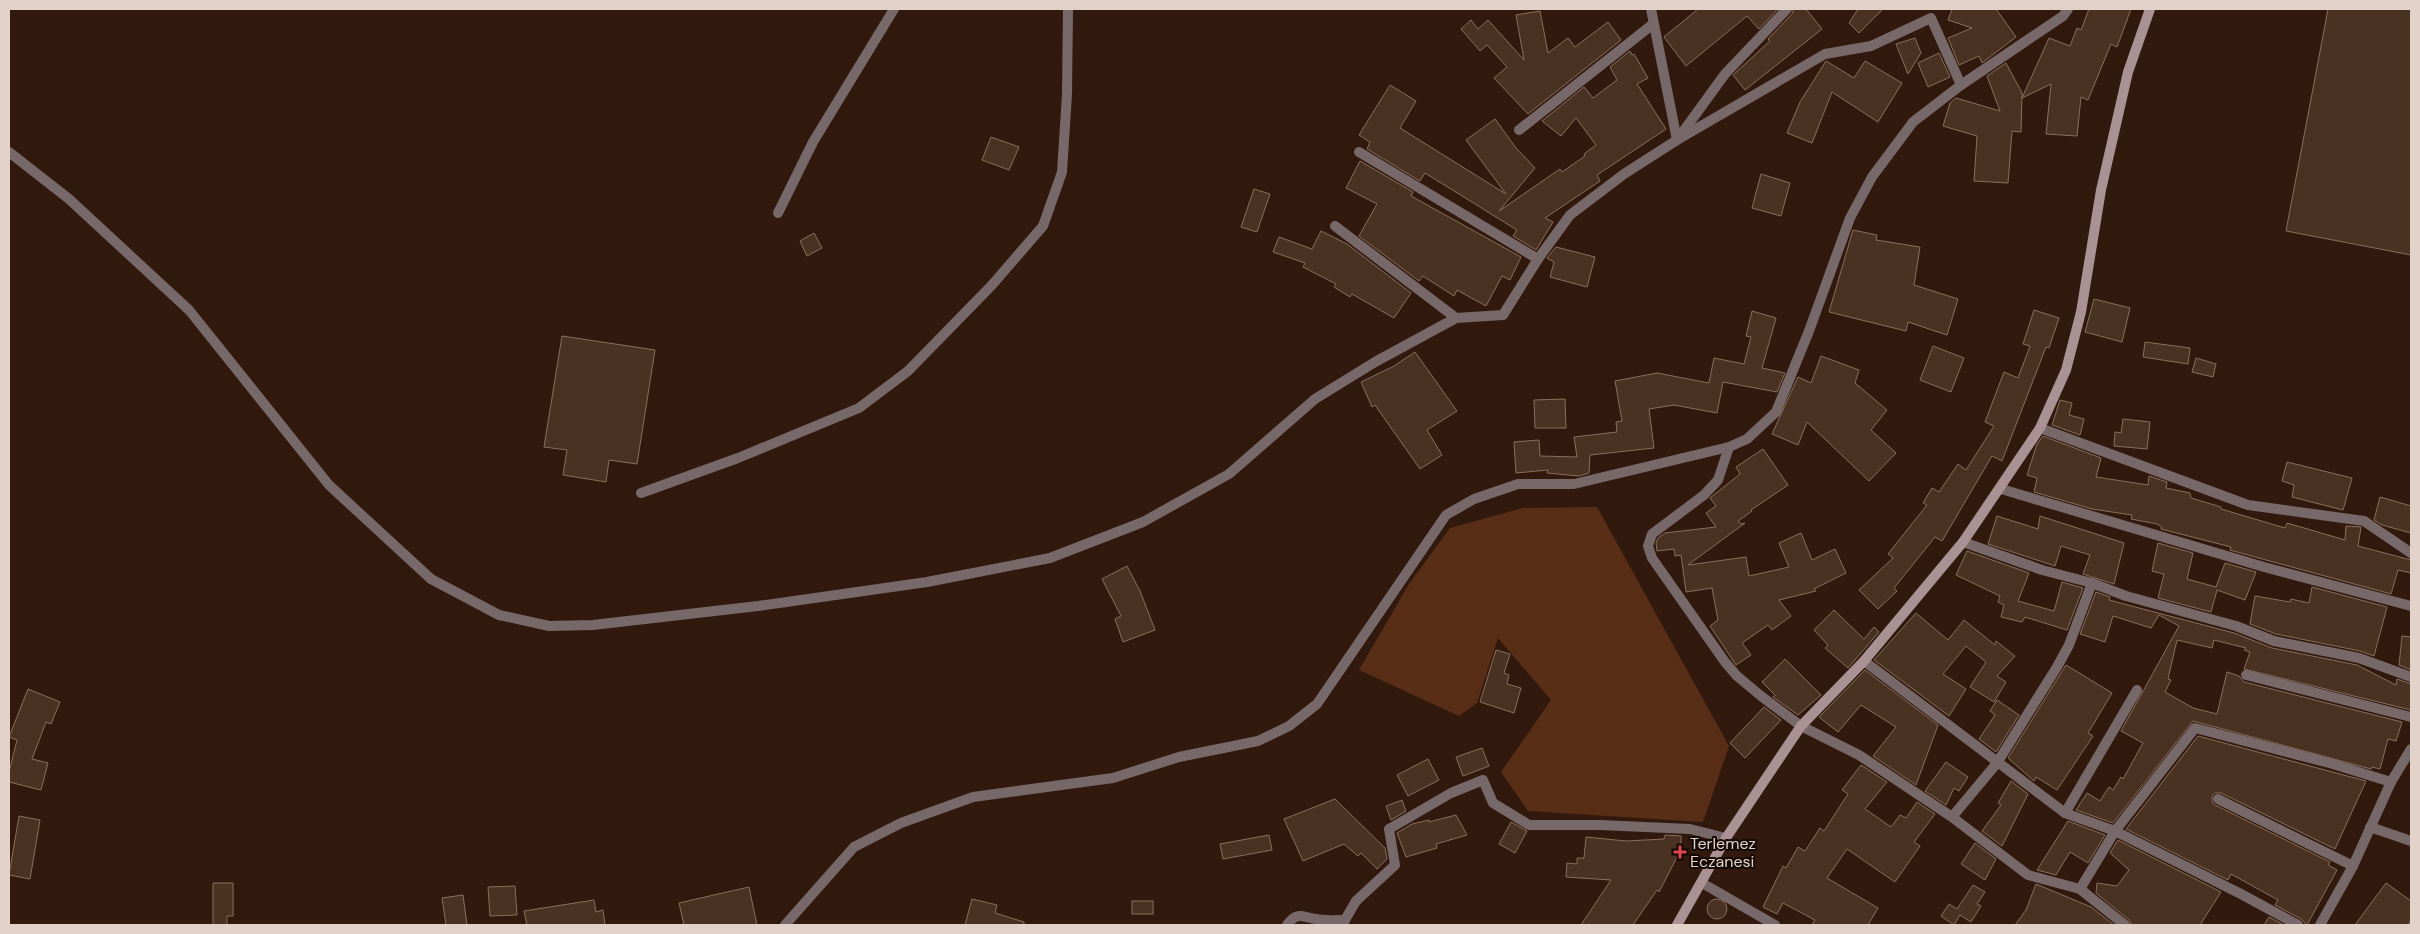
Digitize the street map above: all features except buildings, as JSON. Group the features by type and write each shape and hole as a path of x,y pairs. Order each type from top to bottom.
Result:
{"street":[{"path":"778,213 813,142 894,9"},
{"path":"641,493 738,458 859,408 908,371 992,285 1043,226 1062,172 1067,94 1068,9"},
{"path":"1651,9 1677,140"},
{"path":"1677,140 1725,74 1787,9"},
{"path":"785,925 854,846 901,823 974,797 1113,778 1179,757 1258,741 1289,726 1317,704 1446,515 1474,499 1518,484 1574,484 1729,447 1747,439 1776,412 1810,331 1850,218 1872,177 1913,122 1961,85 2063,16 2068,9"},
{"path":"1677,925 1726,838 1801,726 1864,661 1963,542 2040,428 2066,370 2081,312 2103,181 2128,72 2150,9"},
{"path":"9,152 69,200 189,310 329,485 431,579 499,615 549,626 593,625 927,582 1050,558 1143,522 1230,474 1315,399 1375,362 1456,318 1503,315 1538,259 1570,215 1624,174 1677,140 1825,54 1871,46 1930,18 1961,85"},
{"path":"1519,130 1653,24"},
{"path":"1359,152 1538,259"},
{"path":"1335,226 1456,318"},
{"path":"2040,428 2248,505 2364,521 2411,553"},
{"path":"1729,447 1718,480 1704,495 1652,534 1648,546 1652,558 1725,662 1737,676 1801,726 1859,755 1952,817 2028,875 2080,889 2125,925"},
{"path":"2001,488 2264,567 2411,606"},
{"path":"1963,542 2042,570 2092,583 2126,596 2236,626 2274,641 2359,658 2411,678"},
{"path":"1952,817 1998,763 2069,645 2092,583"},
{"path":"1864,661 2065,813 2115,832 2241,894 2298,925"},
{"path":"2246,675 2411,717"},
{"path":"2065,813 2137,690"},
{"path":"2080,889 2115,832 2195,728 2376,775 2391,782"},
{"path":"2320,925 2353,866 2391,782 2411,749"},
{"path":"1287,925 1292,918 1304,915 1316,919 1344,922 1356,901 1395,865 1389,829 1451,793 1483,780 1492,803 1529,825 1600,825 1690,829 1726,838"},
{"path":"2218,799 2353,866"},
{"path":"2370,827 2411,841"},
{"path":"1702,883 1775,925"}],"shaded area":[{"path":"1597,507 1729,746 1703,822 1528,811 1501,772 1551,700 1498,638 1477,703 1459,716 1359,670 1409,584 1450,528 1523,508"}],"place":[{"name":"Terlemez Eczanesi","path":"1680,852"}]}
